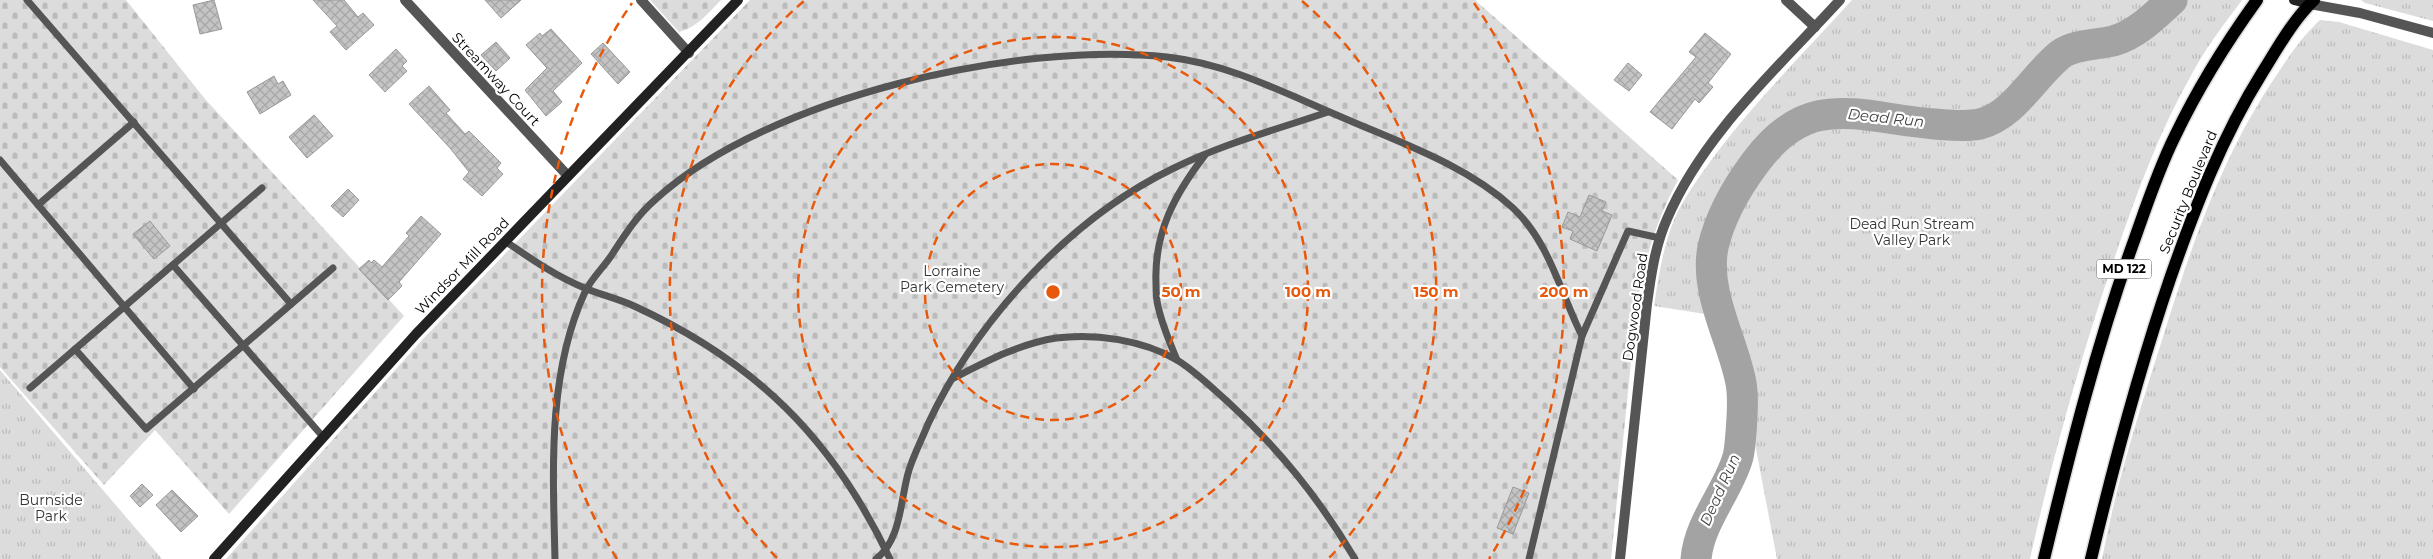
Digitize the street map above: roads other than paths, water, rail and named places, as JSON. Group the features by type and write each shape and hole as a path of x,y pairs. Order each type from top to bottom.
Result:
{"main road":[{"name":"Windsor Mill Road","path":"214,559 416,334 689,53 738,0"},
{"name":"MD 122","path":"2044,559 2073,436 2110,306 2144,213 2174,138 2200,87 2257,0"},
{"path":"2294,0 2312,2"},
{"name":"Security Boulevard","path":"2091,559 2117,449 2155,321 2212,166 2240,108 2274,54 2312,2"}],"street":[{"name":"Streamway Court","path":"405,0 568,176"},
{"path":"641,0 689,53"},
{"path":"1786,0 1815,27"},
{"name":"Dogwood Road","path":"1620,559 1646,304 1653,263 1660,238 1676,201 1704,155 1742,108 1840,0"},
{"path":"2312,2 2433,33"}],"lane":[{"path":"27,0 292,304"},
{"path":"556,559 554,446 559,388 567,348 586,289 630,227 654,201 711,158 746,139 800,115 861,94 923,78 982,66 1096,54 1135,54 1202,62 1235,72 1398,141 1476,179 1515,210 1532,230 1560,281 1569,310 1582,336"},
{"path":"876,559 886,551 895,532 910,468 929,422 954,378 1013,292 1057,249 1091,220 1134,190 1207,152 1328,112"},
{"path":"38,205 134,122"},
{"path":"1177,360 1157,304 1157,250 1163,224 1173,201 1185,180 1207,152"},
{"path":"0,160 194,389"},
{"path":"30,388 262,188"},
{"path":"1529,559 1582,336 1628,231 1660,238"},
{"path":"505,241 536,262 586,289 632,305 683,331 726,356 760,382 789,409 813,436 839,471 890,559"},
{"path":"173,266 324,438"},
{"path":"75,349 146,429 333,268"},
{"path":"954,378 1001,354 1036,342 1057,338 1080,337 1124,341 1152,349 1177,360 1227,401 1282,456 1312,491 1355,559"}],"waterway":[{"name":"Dead Run","path":"1696,559 1702,533 1732,473 1739,454 1742,414 1741,383 1712,282 1711,264 1713,247 1730,203 1755,163 1775,140 1795,125 1816,117 1837,114 1859,114 1958,126 1980,124 1992,119 2014,104 2061,54 2073,48 2121,38 2137,30 2172,0"}],"park label":[{"name":"Dead Run Stream Valley Park","path":"1912,232"},
{"name":"Lorraine Park Cemetery","path":"952,280"},
{"name":"Burnside Park","path":"51,508"}]}
